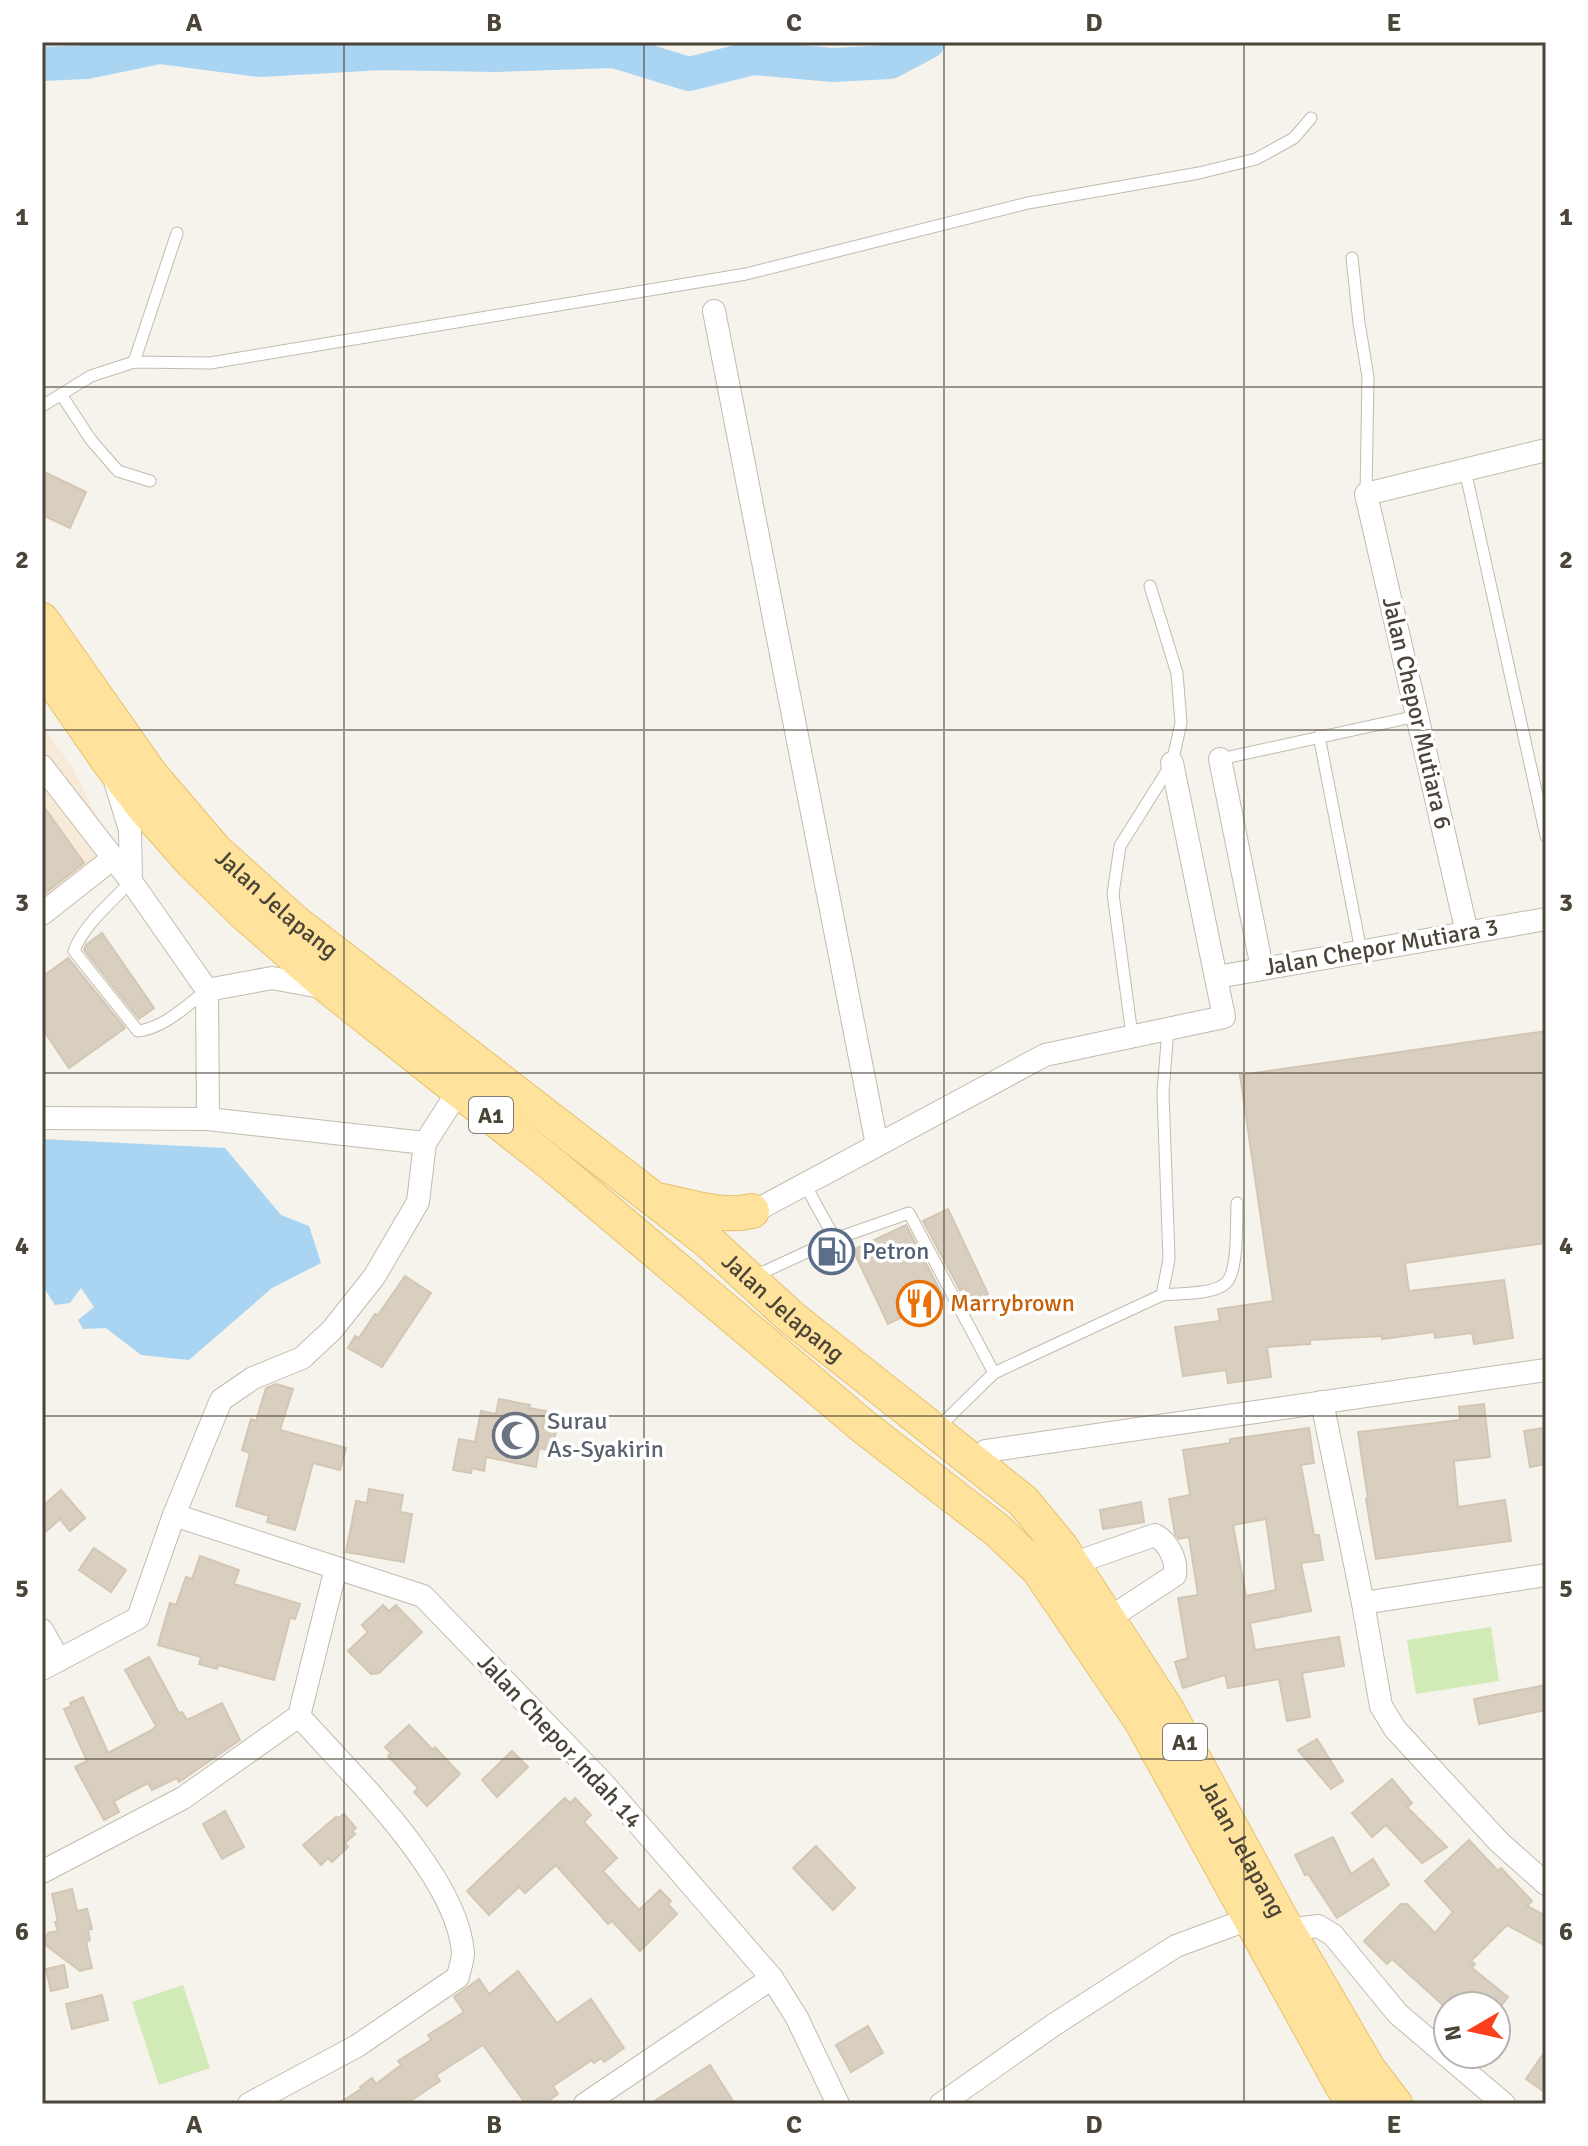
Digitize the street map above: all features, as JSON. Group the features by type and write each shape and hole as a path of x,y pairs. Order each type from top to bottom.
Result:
{"main road":[{"name":"Jalan Jelapang","path":"42,620 151,775 215,850 296,923 708,1241 745,1276 933,1421 1023,1501 1072,1564 1167,1710 1287,1930 1369,2070 1395,2104"},
{"name":"Jalan Jelapang","path":"42,665 146,810 193,863 243,912 331,989 650,1245 756,1335 777,1380 840,1431 850,1432 864,1427 997,1530 1038,1569 1142,1722 1347,2097"},
{"path":"654,1199 711,1211 740,1214 752,1211 745,1276"},
{"path":"650,1245 680,1252 708,1241 720,1306"},
{"path":"893,1448 895,1434 900,1428 933,1421 986,1451 1023,1501"}],"street":[{"path":"714,311 877,1145"},
{"path":"1366,494 1546,450"},
{"name":"Jalan Chepor Mutiara 6","path":"1366,494 1467,933"},
{"path":"1220,759 1262,968"},
{"path":"109,762 130,830 131,881"},
{"path":"708,1241 752,1211 1045,1055 1224,1017 1172,763"},
{"path":"42,766 131,881 207,990 208,1119"},
{"path":"42,914 112,859"},
{"name":"Jalan Chepor Mutiara 3","path":"1217,977 1546,919"},
{"path":"207,990 272,978 331,989"},
{"path":"42,1630 50,1664 138,1618 174,1515 221,1400 253,1378 302,1358 332,1330 374,1277 418,1202 425,1143 459,1090"},
{"path":"42,1118 208,1119 425,1143"},
{"path":"986,1451 1546,1370"},
{"path":"1322,1402 1381,1706 1388,1718 1499,1842 1546,1884"},
{"name":"Jalan Chepor Indah 14","path":"174,1515 423,1596 603,1783 772,1978 797,2018 838,2104"},
{"path":"1072,1564 1155,1535 1163,1540 1177,1564 1175,1575 1108,1619"},
{"path":"42,1872 183,1798 299,1716 336,1568"},
{"path":"1363,1603 1546,1575"},
{"path":"249,2104 357,2046 458,1977 463,1955 454,1915 425,1860 299,1716"},
{"path":"941,2104 1055,2024 1176,1946 1249,1919"},
{"path":"1287,1930 1318,1926 1333,1935 1398,2014 1504,2104"},
{"path":"585,2104 772,1978"}],"lane":[{"path":"42,406 91,376 134,362 210,363 746,274 1001,209 1199,173 1256,159 1294,138 1311,118"},
{"path":"134,362 177,233"},
{"path":"1352,258 1368,377 1366,494"},
{"path":"62,396 91,440 118,471 150,481"},
{"path":"1465,470 1546,836"},
{"path":"1132,1035 1113,894 1120,846 1172,763 1181,723 1177,673 1150,586"},
{"path":"1220,759 1417,716"},
{"path":"1319,736 1361,951"},
{"path":"131,881 93,922 74,951 138,1031 150,1030 171,1018 207,990"},
{"path":"1162,1295 1169,1259 1163,1093 1168,1028"},
{"path":"804,1183 835,1239"},
{"path":"933,1421 994,1373 1162,1295 1215,1289 1227,1283 1233,1273 1237,1203"},
{"path":"745,1276 909,1213 994,1373"}],"shaded area":[{"path":"42,725 72,767 122,867 42,924"}],"green space":[{"path":"1491,1627 1499,1681 1416,1694 1407,1640"},
{"path":"183,1985 210,2068 159,2085 132,2002"}],"water":[{"path":"42,1139 225,1148 281,1215 309,1226 321,1263 272,1288 189,1360 141,1355 106,1328 83,1329 78,1320 94,1307 81,1288 70,1303 55,1305 42,1285"}],"building":[{"path":"42,471 86,492 70,528 42,515"},
{"path":"42,804 84,863 42,896"},
{"path":"102,933 154,1008 139,1019 84,950"},
{"path":"68,958 125,1028 69,1068 42,1028 42,977"},
{"path":"1546,1031 1546,1243 1405,1263 1409,1291 1504,1280 1513,1338 1474,1344 1472,1333 1435,1338 1434,1332 1382,1339 1382,1336 1310,1340 1310,1344 1267,1347 1271,1377 1228,1383 1226,1370 1183,1376 1175,1327 1220,1321 1218,1309 1273,1301 1240,1075"},
{"path":"948,1209 988,1294 972,1302 965,1288 960,1290 923,1221"},
{"path":"906,1225 944,1298 888,1324 853,1250"},
{"path":"405,1276 431,1293 382,1367 348,1348 375,1314 378,1315"},
{"path":"276,1384 293,1389 280,1430 346,1448 340,1470 313,1463 295,1530 267,1522 269,1516 236,1506 250,1453 242,1450 251,1419 256,1421 266,1388"},
{"name":"Surau As-Syakirin","path":"499,1399 546,1411 543,1428 556,1431 552,1451 539,1448 536,1467 486,1457 484,1471 472,1468 471,1473 453,1470 459,1439 475,1442 481,1411 496,1414"},
{"path":"1484,1404 1490,1457 1454,1461 1458,1507 1505,1500 1511,1541 1376,1559 1358,1432 1460,1420 1459,1407"},
{"path":"1309,1428 1314,1463 1301,1465 1314,1535 1319,1535 1323,1560 1301,1563 1311,1611 1250,1623 1255,1650 1339,1637 1344,1666 1302,1673 1310,1717 1287,1721 1279,1679 1228,1688 1225,1675 1183,1688 1175,1662 1188,1658 1178,1598 1198,1595 1189,1537 1179,1539 1175,1534 1169,1499 1190,1495 1183,1450 1230,1443 1230,1439","holes":["1266,1519 1276,1590 1246,1596 1233,1525"]},
{"path":"1544,1428 1546,1464 1530,1467 1524,1431"},
{"path":"369,1489 403,1495 400,1512 412,1514 404,1562 346,1552 356,1501 367,1503"},
{"path":"61,1490 85,1518 70,1531 60,1519 42,1535 42,1507"},
{"path":"1141,1502 1144,1522 1103,1529 1100,1510"},
{"path":"94,1548 126,1570 111,1592 79,1570"},
{"path":"200,1556 239,1570 234,1584 300,1604 295,1619 290,1618 274,1680 218,1665 217,1669 199,1664 201,1657 158,1645 170,1603 176,1605 186,1577 192,1579"},
{"path":"383,1605 389,1611 396,1605 422,1632 379,1673 371,1674 348,1651 368,1632 362,1625"},
{"path":"149,1657 179,1713 182,1712 187,1720 222,1703 240,1740 179,1782 177,1778 152,1790 148,1783 114,1801 119,1812 104,1820 75,1767 87,1761 64,1709 83,1697 108,1753 152,1730 156,1726 125,1670"},
{"path":"1546,1685 1546,1710 1479,1724 1474,1699"},
{"path":"409,1725 460,1774 427,1806 414,1792 418,1788 388,1756 391,1753 385,1747"},
{"path":"1317,1739 1343,1781 1331,1789 1298,1750"},
{"path":"512,1751 528,1767 497,1797 482,1780"},
{"path":"1392,1779 1412,1803 1407,1807 1447,1847 1422,1863 1386,1825 1372,1837 1352,1813"},
{"path":"565,1798 570,1803 575,1798 591,1815 584,1822 617,1858 603,1871 639,1910 660,1890 671,1901 668,1904 677,1914 640,1951 612,1921 608,1924 556,1865 525,1893 519,1887 489,1915 467,1891"},
{"path":"225,1811 244,1847 222,1859 203,1824"},
{"path":"344,1814 356,1828 352,1831 355,1834 345,1843 348,1847 332,1862 328,1858 321,1865 303,1845 336,1817"},
{"path":"1333,1837 1351,1874 1373,1859 1389,1885 1337,1918 1308,1874 1305,1875 1295,1855"},
{"path":"1469,1840 1532,1901 1527,1906 1546,1916 1546,1946 1507,1925 1471,1961 1475,1964 1472,1968 1499,1990 1432,1990 1432,1995 1392,1959 1387,1964 1364,1941 1401,1904 1407,1904 1435,1933 1453,1912 1425,1881"},
{"path":"816,1846 855,1888 833,1910 793,1868"},
{"path":"72,1889 77,1911 87,1909 92,1929 88,1930 90,1940 86,1942 92,1968 80,1971 44,1941 48,1933 58,1931 52,1894"},
{"path":"64,1965 68,1987 51,1991 46,1969"},
{"path":"518,1971 557,2023 591,1999 624,2048 604,2062 601,2058 594,2063 592,2060 553,2086 558,2094 544,2104 526,2104 483,2045 436,2075 440,2081 406,2104 338,2104 372,2078 376,2084 401,2065 398,2061 431,2040 428,2035 464,2012 454,1997 479,1979 489,1994"},
{"path":"102,1995 108,2020 72,2029 66,2004"},
{"path":"868,2026 883,2053 851,2072 836,2045"},
{"path":"1546,2050 1546,2093 1526,2079"},
{"path":"710,2065 735,2104 650,2104"}],"waterway":[{"path":"42,64 86,62 159,47 260,60 382,53 496,55 614,51 689,74 753,58 833,65 890,62 928,42"}],"place":[{"name":"Petron","path":"831,1251"},
{"name":"Marrybrown","path":"919,1303"},
{"name":"Surau As-Syakirin","path":"516,1435"}]}
